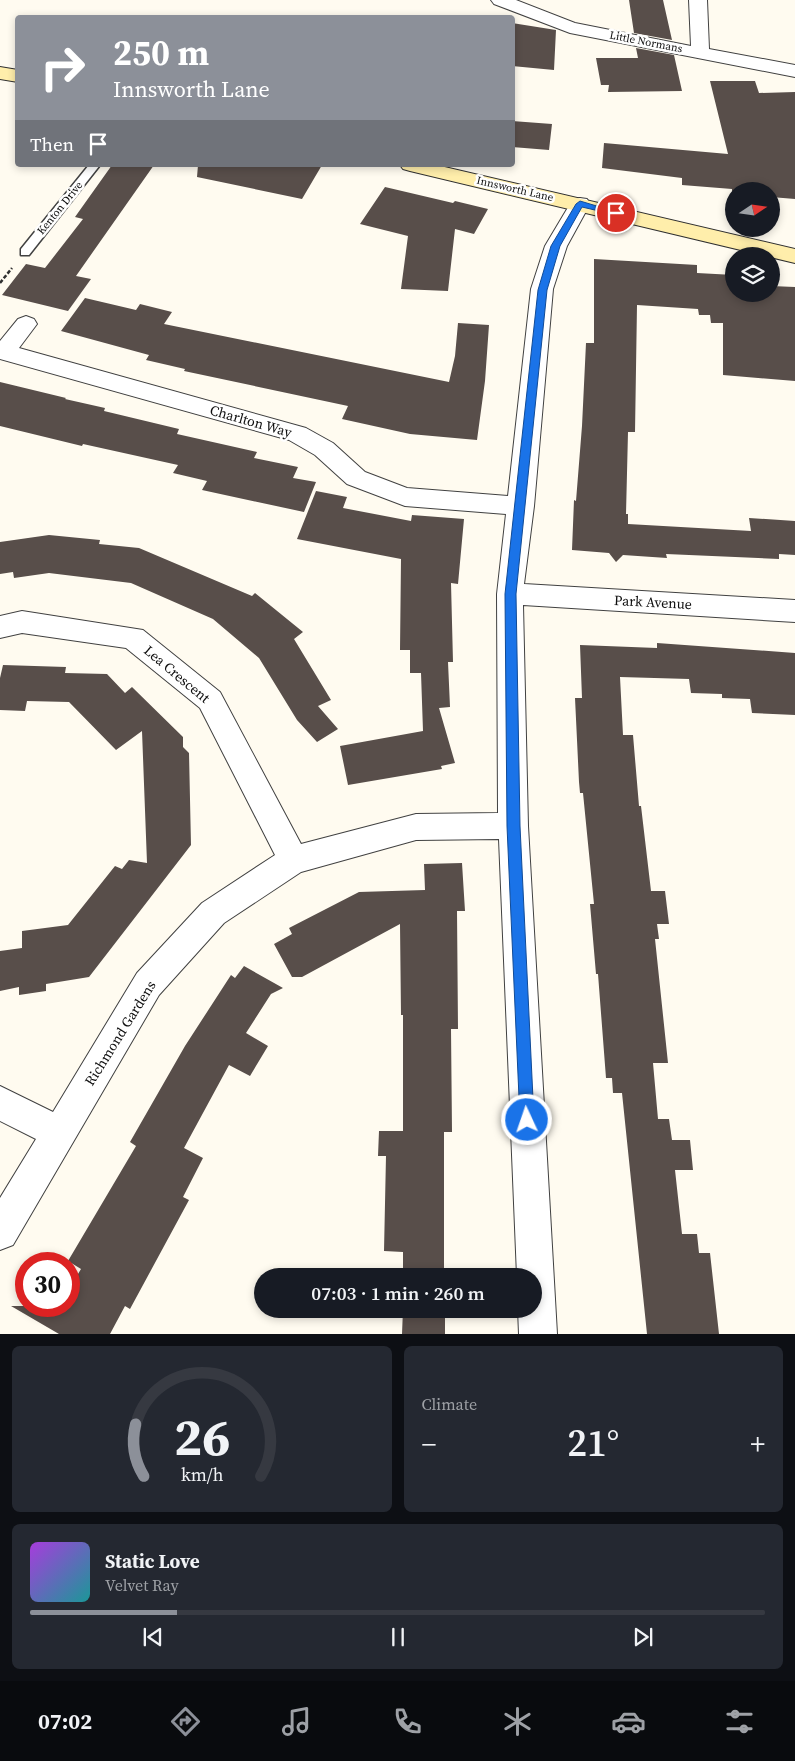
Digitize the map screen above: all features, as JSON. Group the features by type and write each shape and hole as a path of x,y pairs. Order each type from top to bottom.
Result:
{"street":[{"name":"Little Normans","path":"500,0 570,28 795,71"},
{"path":"698,0 700,53"},
{"path":"0,73 15,76"},
{"name":"Innsworth Lane","path":"419,167 795,256"},
{"path":"538,1334 514,826 510,594 542,290 556,246 580,204"},
{"path":"2,351 26,324"},
{"name":"Charlton Way","path":"2,351 297,434 324,449 356,478 404,497 520,506"},
{"name":"Park Avenue","path":"510,594 795,610"},
{"name":"Lea Crescent","path":"0,627 22,622 133,638 210,700 293,860"},
{"name":"Richmond Gardens","path":"0,1232 148,984 213,913 293,860 416,827 514,826"},
{"path":"0,1103 59,1134"}],"lane":[{"name":"Kenton Drive","path":"25,252 93,167"}],"building":[{"path":"629,0 663,0 672,40 634,33"},
{"path":"515,23 556,30 554,70 515,66"},
{"path":"636,48 674,55 682,91 608,92 609,85 601,85 596,58 638,58"},
{"path":"710,81 755,81 759,93 795,92 795,199 780,198 780,182 725,182 725,188 682,185 682,178 602,168 604,143 728,154"},
{"path":"515,121 552,124 549,150 515,147"},
{"path":"111,167 153,167 76,276 91,279 68,311 2,295 26,264 45,268 83,219 75,217"},
{"path":"198,167 321,167 302,199 197,177"},
{"path":"385,187 488,209 474,234 455,229 448,291 401,289 408,236 360,224"},
{"path":"594,259 697,265 697,273 725,275 725,302 780,302 780,286 795,287 795,381 723,375 723,323 711,323 710,315 699,315 698,309 637,305 635,432 628,432 626,514 628,514 628,524 751,531 749,518 795,521 795,555 779,554 779,559 666,554 667,558 623,555 616,562 609,553 572,550 574,500 576,501 582,426 586,343 594,343"},
{"path":"85,298 136,310 140,304 172,312 164,324 449,382 455,356 458,323 489,325 485,381 477,440 410,434 342,419 348,406 184,371 185,369 146,360 149,355 61,331"},
{"path":"0,382 105,408 104,411 179,429 177,434 257,452 254,458 298,467 293,478 316,482 304,512 202,490 207,481 173,473 178,465 83,444 82,446 0,426"},
{"path":"316,491 347,497 343,508 411,521 412,515 464,519 458,584 451,583 453,662 448,662 450,707 439,708 455,763 441,766 442,769 348,785 340,746 423,731 421,673 410,673 410,650 400,650 401,559 297,539"},
{"path":"49,535 100,540 99,544 139,548 252,596 255,593 303,632 294,639 331,700 318,706 338,729 317,742 297,720 259,658 213,619 131,583 49,573 14,578 13,572 0,574 0,542"},
{"path":"657,643 795,653 795,715 752,713 750,699 722,698 722,694 691,693 689,679 620,677 623,735 633,735 639,806 641,806 651,891 665,891 669,924 657,924 659,939 655,939 668,1063 653,1063 658,1119 669,1119 672,1140 690,1140 693,1170 675,1170 682,1234 697,1234 699,1253 710,1253 719,1334 647,1334 622,1093 613,1093 612,1078 606,1078 598,974 596,974 590,904 594,904 583,793 580,793 579,782 575,698 582,698 580,645 657,648"},
{"path":"3,665 66,667 65,673 107,674 125,693 132,687 183,737 183,747 189,753 191,845 89,977 46,984 46,991 19,995 19,987 0,991 0,951 22,948 22,931 68,925 115,866 122,869 129,860 147,863 142,731 116,750 69,702 27,701 25,711 0,710 0,678"},
{"path":"462,863 465,911 457,911 458,1029 451,1029 452,1132 444,1132 444,1268 403,1268 403,1252 384,1251 386,1156 378,1156 379,1131 403,1131 403,1015 401,1015 400,924 302,977 292,977 274,944 292,934 289,928 359,892 425,890 424,864"},
{"path":"244,966 283,988 271,994 246,1033 268,1046 250,1076 229,1065 184,1148 203,1158 183,1197 189,1200 130,1309 125,1306 110,1334 59,1334 30,1317 80,1317 80,1252 73,1252 136,1146 130,1142 185,1046 231,975 235,978"},
{"path":"403,1318 445,1318 445,1334 402,1334"}],"route":[{"path":"527,1120 514,826 510,594 542,290 556,246 580,204 616,213"}]}
